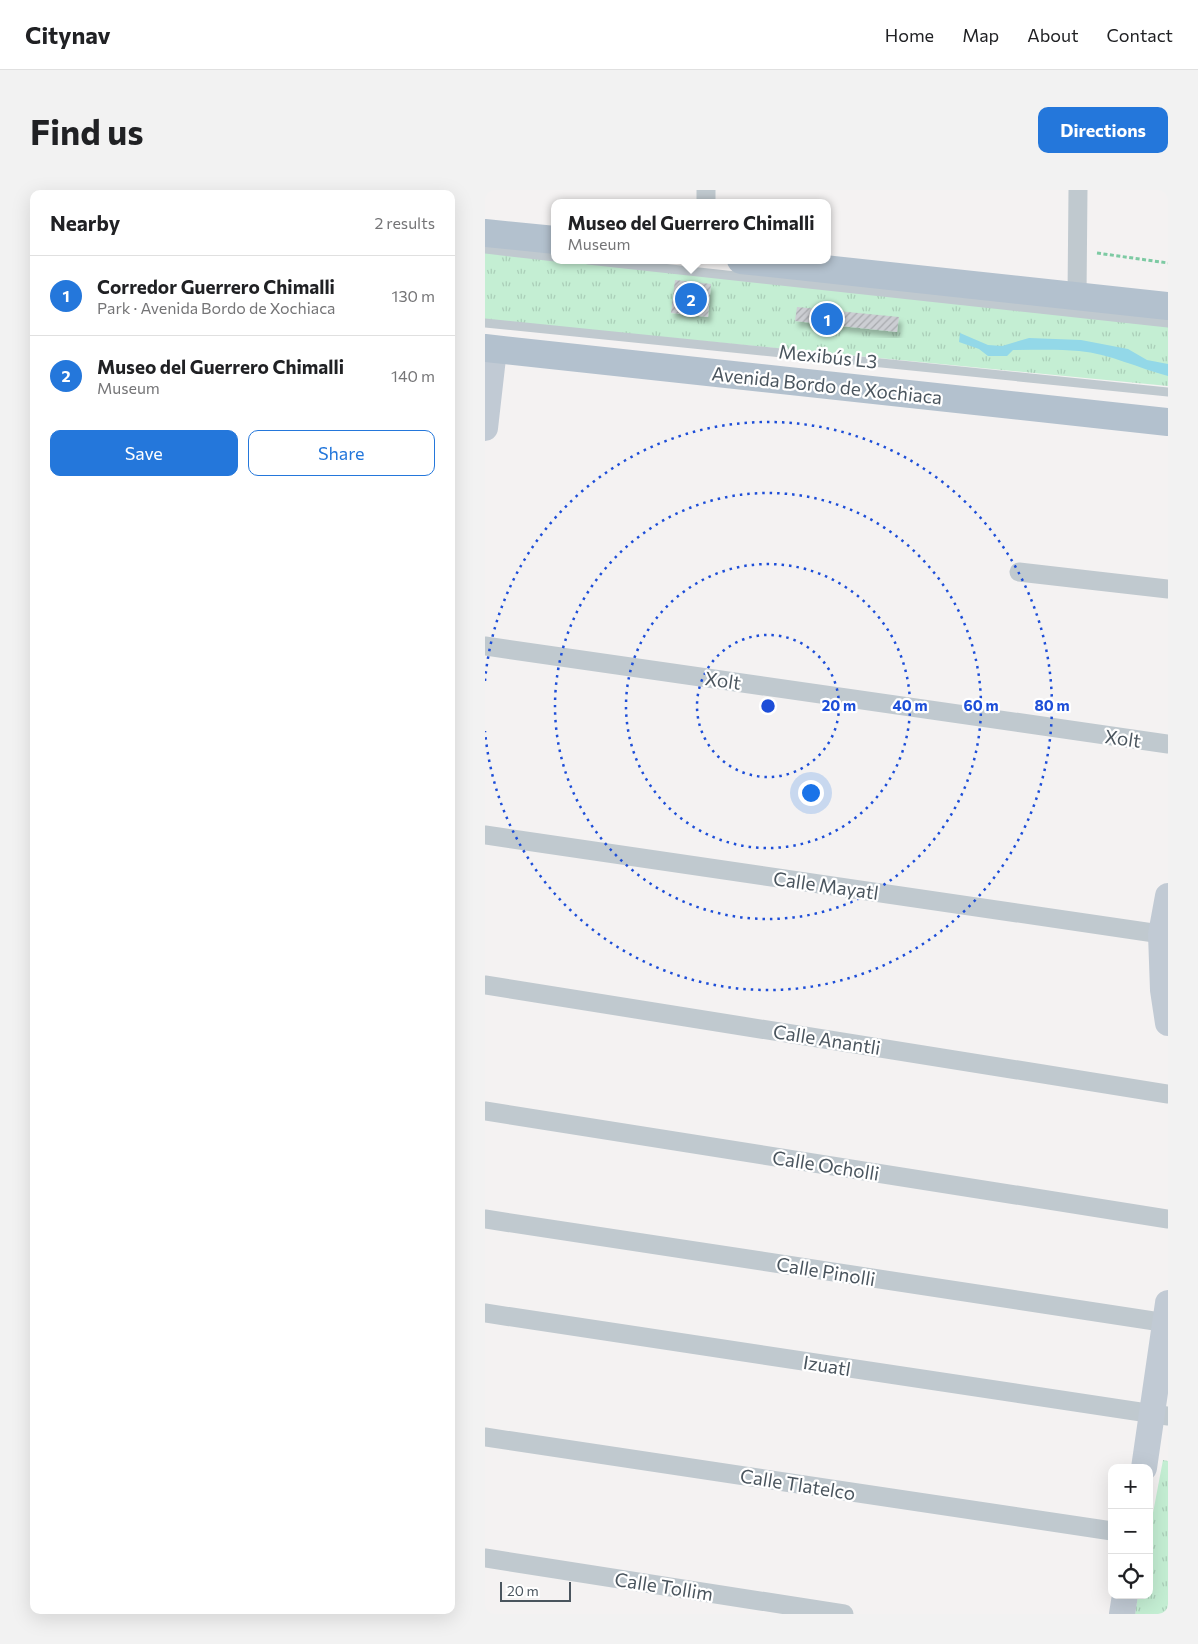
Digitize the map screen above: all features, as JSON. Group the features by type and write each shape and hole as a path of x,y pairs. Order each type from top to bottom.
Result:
{"main road":[{"path":"485,233 551,240"},
{"path":"778,264 1168,306"},
{"path":"485,428 489,349"},
{"name":"Avenida Bordo de Xochiaca","path":"489,349 1168,422"},
{"path":"1168,896 1164,934 1163,990 1168,1023"},
{"path":"1145,1464 1160,1415 1167,1316"},
{"path":"1122,1614 1124,1599"}],"street":[{"path":"1077,296 1079,190"},
{"path":"1019,572 1168,588"},
{"name":"Xolt","path":"485,646 1168,744"},
{"name":"Calle Mayatl","path":"485,835 1164,934"},
{"name":"Calle Anantli","path":"485,985 1168,1094"},
{"name":"Calle Ocholli","path":"485,1111 1168,1219"},
{"name":"Calle Pinolli","path":"485,1218 1167,1316"},
{"name":"Izuatl","path":"485,1313 1160,1415"},
{"name":"Calle Tlatelco","path":"485,1437 1108,1530"},
{"name":"Calle Tollim","path":"485,1558 844,1614"}],"lane":[{"path":"485,249 551,257"},
{"path":"626,264 1168,323"},
{"path":"485,323 1168,392"}],"path":[{"path":"1077,250 1168,263"}],"green space":[{"path":"485,252 551,260 551,264 629,264 1168,317 1168,386 485,320"},
{"path":"1163,1460 1168,1461 1168,1614 1135,1614 1137,1599 1153,1599 1153,1513"}],"water":[{"path":"960,333 988,345 1002,346 1029,338 1081,340 1128,349 1147,360 1168,364 1168,376 1113,358 1079,351 1013,350 1007,356 988,356 979,349 959,342"}],"building":[{"path":"675,280 711,284 708,317 671,313"},
{"path":"797,307 899,317 897,332 795,321"}],"place":[{"name":"Museo del Guerrero Chimalli","path":"691,299"},
{"name":"Corredor Guerrero Chimalli","path":"827,319"}]}
